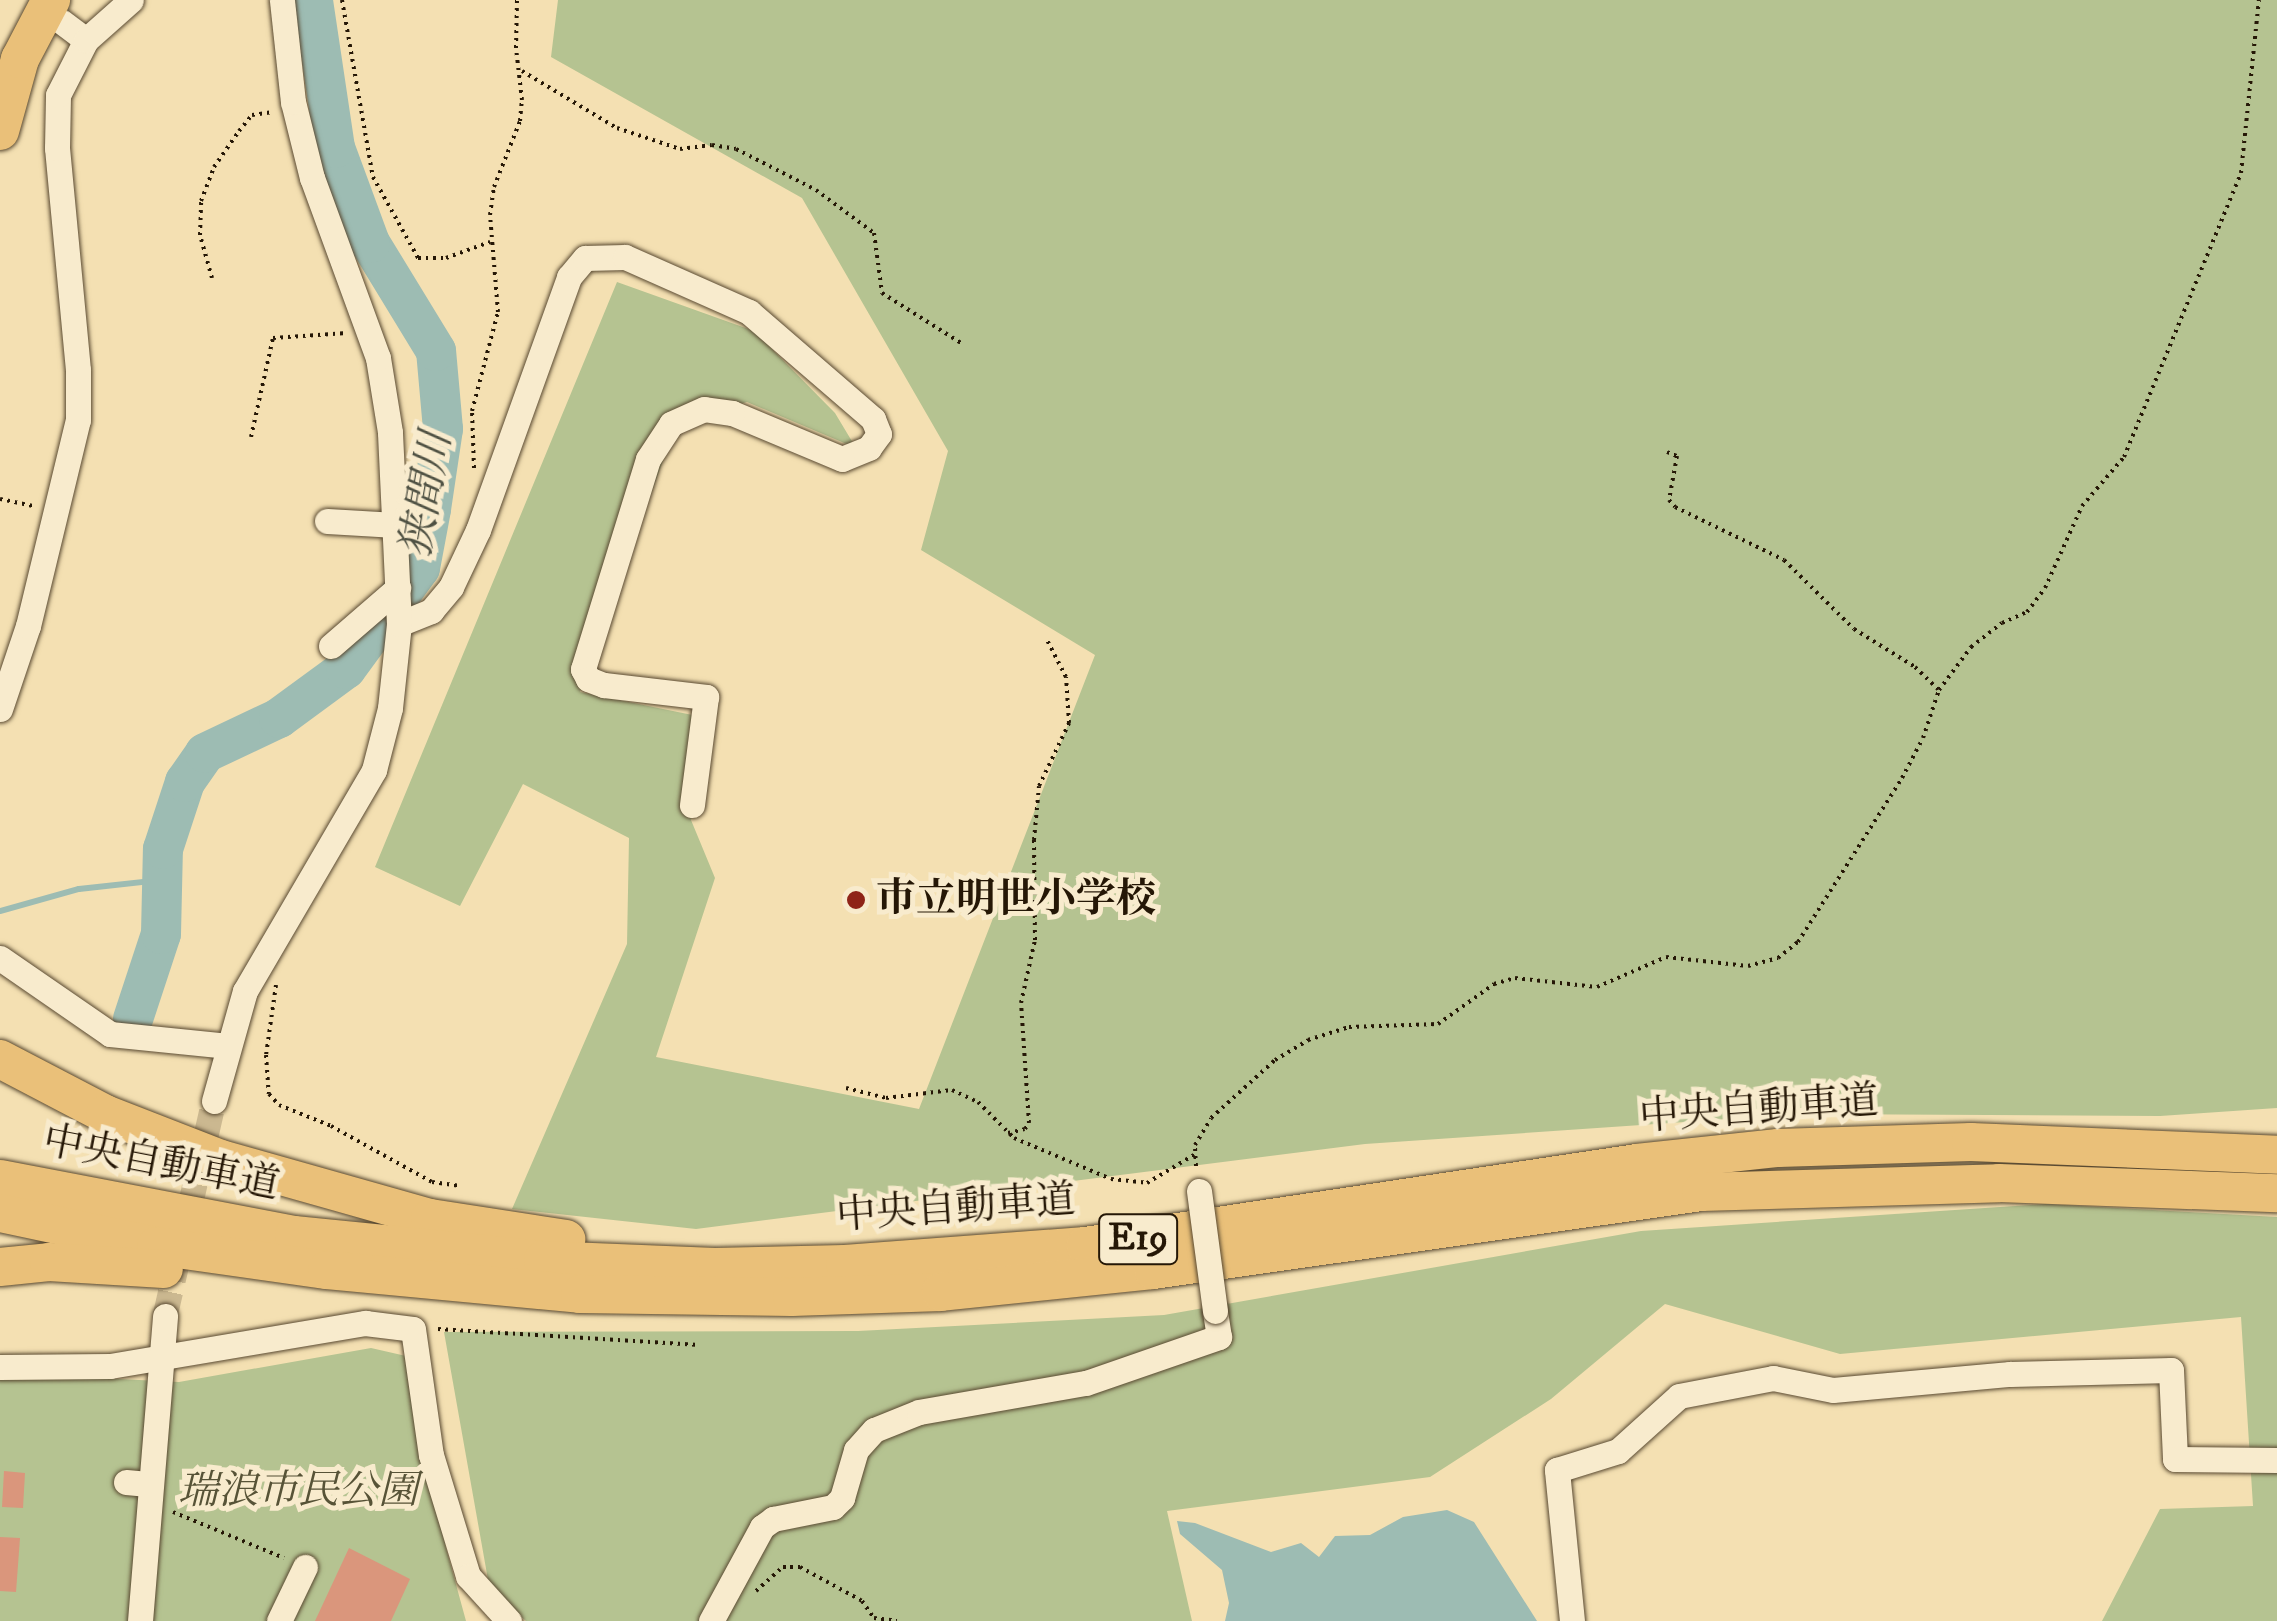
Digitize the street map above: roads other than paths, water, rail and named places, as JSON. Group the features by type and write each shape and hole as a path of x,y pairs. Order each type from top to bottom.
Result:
{"highway":[{"path":"0,130 20,60 56,11"},
{"path":"0,1059 105,1114 220,1159 430,1218 563,1238 620,1241 773,1248 952,1242 975,1255"},
{"name":"中央自動車道","path":"0,1180 294,1234 543,1260 715,1267 975,1255 1104,1243 1637,1163 1778,1148 1971,1142 2277,1155"},
{"name":"中央自動車道","path":"0,1213 156,1246 326,1270 580,1294 792,1296 960,1290 1362,1243 1701,1192 2000,1183 2277,1194"},
{"path":"0,1266 49,1262 146,1266 381,1297 458,1302 580,1294"}],"street":[{"path":"0,709 28,626 78,420 78,370 57,148 58,96 86,40 113,11 131,0"},
{"path":"214,1101 245,991 374,770 390,708 400,624 390,432 378,358 312,178 295,110 282,0"},
{"path":"56,11 86,40"},
{"path":"400,624 430,612 452,587 478,530 570,278 585,258 624,257 749,312 874,419 879,434 869,448 842,459 732,413 704,408 671,424 648,459 585,651 583,669 588,679 604,685 706,697 692,805"},
{"path":"327,521 396,532"},
{"path":"331,646 398,588"},
{"path":"0,958 110,1034 228,1046"},
{"path":"710,1621 762,1527 773,1519 833,1507 842,1498 856,1450 874,1430 919,1412 1086,1383 1218,1338 1199,1191"},
{"path":"140,1621 139,1483 165,1316"},
{"path":"0,1367 110,1366 366,1323 413,1329 431,1455 468,1576 508,1621"},
{"path":"1572,1621 1557,1470 1618,1451 1678,1396 1773,1378 1834,1390 2010,1374 2171,1370 2175,1459 2277,1460"},
{"path":"280,1621 305,1566"}],"water":[{"path":"1447,1510 1474,1522 1537,1621 1225,1621 1229,1603 1222,1570 1180,1534 1177,1521 1195,1523 1271,1552 1301,1543 1319,1557 1335,1536 1370,1535 1403,1517"}],"waterway":[{"name":"狭間川","path":"133,1019 161,934 163,849 185,782 205,753 279,718 346,669 420,568 431,509 443,429 436,351 370,243 335,148 313,0"},
{"path":"0,911 79,889 160,880"}],"tunnel":[{"path":"165,1316 214,1101"}],"place":[{"name":"市立明世小学校","path":"856,900"}],"park label":[{"name":"瑞浪市民公園","path":"298,1492"}]}
